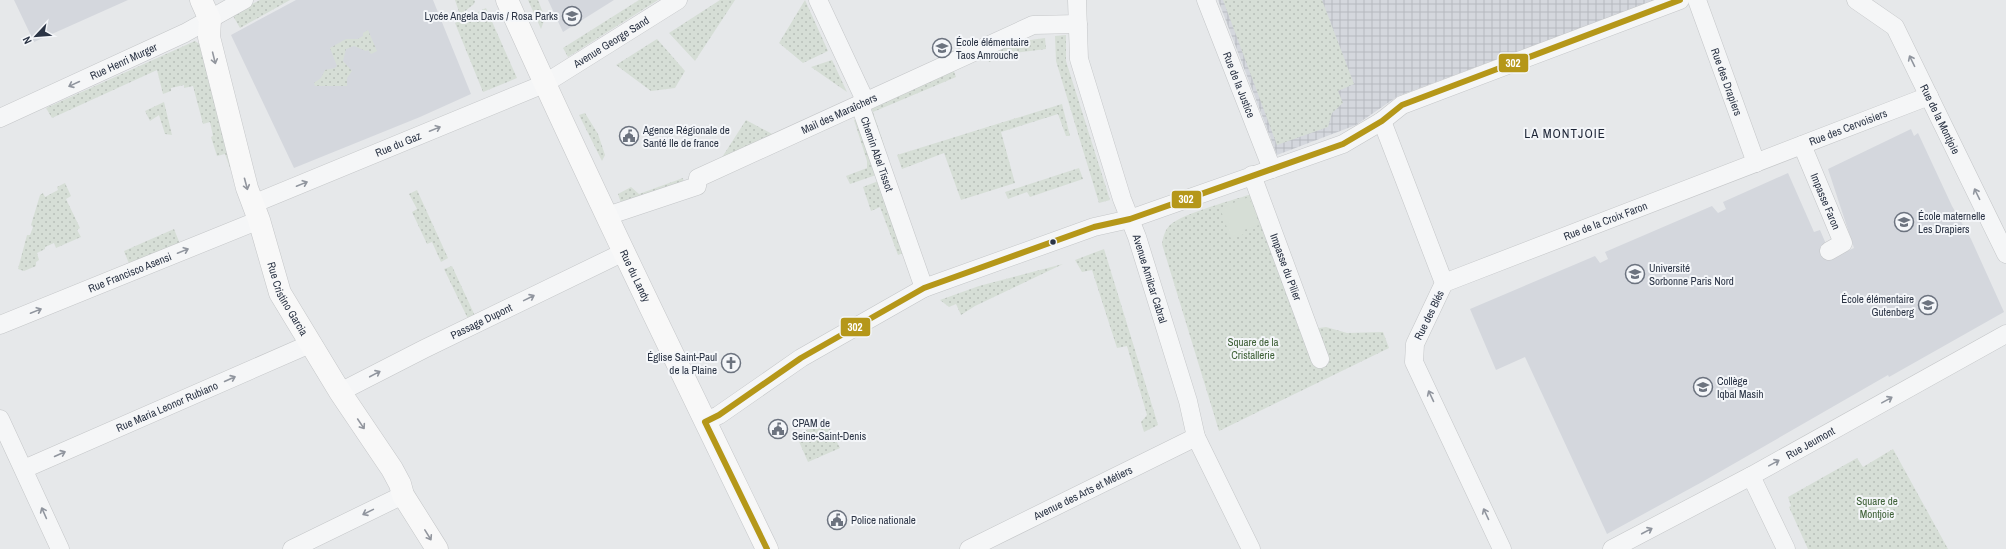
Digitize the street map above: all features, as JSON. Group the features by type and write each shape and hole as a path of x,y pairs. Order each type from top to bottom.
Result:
{"main road":[{"path":"201,0 210,20"},
{"name":"Rue du Landy","path":"507,0 544,84 767,549"},
{"name":"Rue Cristino Garcia","path":"210,20 209,37 247,188 256,212 280,293 340,392 392,469 400,484 403,495 437,549"}],"street":[{"name":"Rue Henri Murger","path":"0,118 185,33 244,0"},
{"name":"Avenue George Sand","path":"544,84 678,0"},
{"name":"Chemin Abel Tissot","path":"818,0 863,96 861,108 924,288"},
{"name":"Avenue Amilcar Cabral","path":"1077,0 1078,59 1185,393 1196,437 1251,549"},
{"name":"Rue de la Justice","path":"1206,0 1272,169"},
{"path":"705,422 719,415 801,358 924,288 1094,227 1130,219 1344,144 1382,121 1402,105 1680,0"},
{"name":"Rue des Drapiers","path":"1697,0 1761,161"},
{"name":"Rue de la Montjoie","path":"1856,0 1895,27 2006,254"},
{"name":"Mail des Maraîchers","path":"607,216 697,186 698,178 1033,25 1078,24"},
{"name":"Rue du Gaz","path":"256,212 544,84"},
{"name":"Rue des Cervoisiers","path":"1761,161 1929,96"},
{"name":"Rue des Blés","path":"1382,121 1444,283 1415,344 1414,362 1502,549"},
{"name":"Impasse Faron","path":"1802,145 1843,243 1829,251"},
{"name":"Rue de la Croix Faron","path":"1444,283 1761,161"},
{"name":"Impasse du Pilier","path":"1252,175 1320,359"},
{"name":"Rue Francisco Asensi","path":"0,325 256,212"},
{"name":"Passage Dupont","path":"340,392 424,349 624,252"},
{"name":"Rue Jeumont","path":"1617,548 1751,476 2006,334"},
{"name":"Rue Maria Leonor Rubiano","path":"24,469 310,344"},
{"path":"0,418 60,549"},
{"name":"Avenue des Arts et Métiers","path":"969,549 1196,437"},
{"path":"1751,476 1786,549"},
{"path":"292,549 403,495"}],"shaded area":[{"path":"14,0 128,0 34,42"},
{"path":"296,0 433,0 471,94 420,117 294,168 231,35"},
{"name":"Lycée Angela Davis / Rosa Parks","path":"548,0 614,0 563,32"},
{"path":"1218,0 1657,0 1398,96 1356,125 1277,155"},
{"path":"1911,129 1914,136 1918,133 1952,206 1971,239 2004,312 1889,377 1888,375 1702,482 1607,534 1525,357 1496,370 1470,309 1595,256 1600,263 1608,259 1605,252 1712,206 1718,213 1726,209 1723,202 1788,173 1814,232 1820,230 1832,258 1854,248 1828,169"}],"green space":[{"path":"260,0 290,0 240,28 232,14"},
{"path":"455,0 475,1 474,4 460,15"},
{"path":"528,0 538,0 545,18 541,29"},
{"path":"639,0 658,0 568,57 563,48"},
{"path":"720,0 735,0 695,61 669,33"},
{"path":"805,0 828,51 803,63 779,43"},
{"path":"1223,0 1322,0 1354,84 1338,91 1343,103 1332,113 1328,127 1277,145"},
{"path":"486,8 517,78 483,92 455,23"},
{"path":"368,30 377,51 371,54 368,50 366,51 354,46 346,49 343,61 352,71 347,78 347,86 315,86 314,83 321,78 325,70 335,68 337,66 330,48 346,39 358,39"},
{"path":"1066,35 1066,61 1110,200 1099,203 1056,61 1055,36"},
{"path":"1045,38 1046,49 1007,54 989,62 984,52 1002,44"},
{"path":"657,39 685,71 675,88 651,91 616,65"},
{"path":"195,41 201,45 233,168 230,168 225,154 217,156 211,137 213,136 210,122 203,124 193,86 184,88 184,85 171,88 171,91 163,94 157,70 52,118 46,108"},
{"path":"832,60 847,92 811,67"},
{"path":"952,66 956,77 873,112 869,104"},
{"path":"164,102 172,135 165,134 159,115 150,121 145,111"},
{"path":"1062,104 1070,136 1066,136 1058,114 1001,132 1015,183 961,200 944,153 902,169 897,155"},
{"path":"873,112 884,145 877,147 866,115"},
{"path":"585,113 598,134 605,155 602,161 579,115"},
{"path":"859,118 879,174 850,184 846,176 867,168 867,161 854,120"},
{"path":"746,120 774,135 719,162"},
{"path":"1079,168 1083,179 1030,197 1027,192 1008,199 1005,192"},
{"path":"683,178 684,187 622,206 618,194 631,187 639,194"},
{"path":"881,180 906,252 898,255 880,207 871,211 863,187"},
{"path":"65,183 71,196 66,199 80,228 77,230 81,237 56,248 54,243 45,247 45,249 37,253 39,260 36,262 36,266 24,271 18,269 27,235 30,235 33,227 31,225 40,195 43,193 45,197 58,190 57,187"},
{"path":"417,190 448,258 441,262 432,242 427,244 412,212 417,209 409,194"},
{"name":"Square de la Cristallerie","path":"1255,193 1306,330 1326,327 1347,333 1383,332 1389,348 1219,431 1162,244 1167,229 1177,220 1198,211"},
{"path":"1249,197 1259,225 1244,230 1244,234 1231,239 1220,208"},
{"path":"174,229 180,244 130,266 124,251"},
{"path":"1104,249 1158,425 1144,432 1141,422 1147,415 1127,346 1117,348 1092,270 1082,272 1075,260"},
{"path":"1063,264 975,306 961,315 956,304 949,307 940,300 979,286"},
{"path":"452,266 476,318 469,321 444,269"},
{"path":"824,417 840,448 808,462 797,437"},
{"name":"Square de Montjoie","path":"1893,449 1948,549 1808,549 1789,507 1791,506 1788,497 1857,458 1863,467"}],"transit line":[{"name":"302","path":"705,422 719,415 801,358 924,288 1094,227 1130,219 1343,144 1382,121 1402,105 1680,0"},
{"name":"302","path":"705,422 767,549"}],"place":[{"name":"Lycée Angela Davis / Rosa Parks","path":"572,16"},
{"name":"École élémentaire Taos Amrouche","path":"942,48"},
{"name":"Agence Régionale de Santé Ile de france","path":"629,136"},
{"name":"École maternelle Les Drapiers","path":"1904,222"},
{"name":"Université Sorbonne Paris Nord","path":"1635,274"},
{"name":"École élémentaire Gutenberg","path":"1928,305"},
{"name":"Église Saint-Paul de la Plaine","path":"731,363"},
{"name":"Collège Iqbal Masih","path":"1703,387"},
{"name":"CPAM de Seine-Saint-Denis","path":"778,429"},
{"name":"Police nationale","path":"837,520"}],"district":[{"name":"LA MONTJOIE","path":"1565,133"}]}
